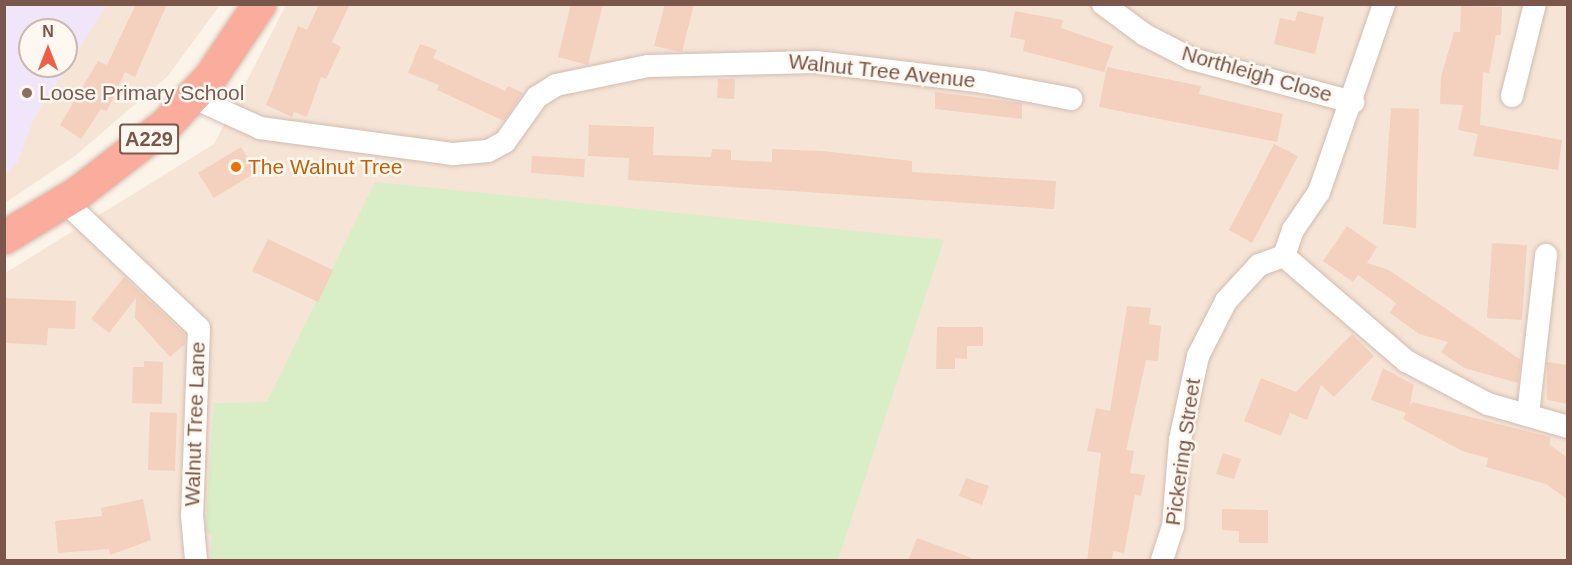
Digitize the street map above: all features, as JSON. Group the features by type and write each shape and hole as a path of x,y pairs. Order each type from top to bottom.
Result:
{"highway":[{"name":"A229","path":"4,237 64,201 126,158 192,97 259,4"}],"street":[{"name":"Northleigh Close","path":"1103,4 1145,35 1192,58 1353,102"},
{"path":"1384,4 1334,158 1293,230 1284,256 1406,362 1488,404 1568,427"},
{"path":"1512,96 1535,4"},
{"name":"Walnut Tree Avenue","path":"192,97 260,129 453,154 488,151 505,142 537,97 556,85 648,66 816,62 983,82 1071,99"},
{"name":"Walnut Tree Lane","path":"64,201 76,217 199,328 192,515 196,561"},
{"path":"1528,414 1545,255"},
{"name":"Pickering Street","path":"1162,561 1173,527 1180,440 1198,356 1242,281 1259,265 1284,256"}],"shaded area":[{"name":"Loose Primary School","path":"5,4 107,5 78,50 78,18 18,18 18,78 60,78 33,120 18,161 5,175"},
{"path":"5,5 220,5 168,76 75,156 5,203"},
{"path":"286,5 1567,5 1567,560 5,560 5,273 214,144"}],"green space":[{"path":"375,182 944,240 838,560 211,559 212,534 205,533 214,403 267,402"}],"building":[{"path":"136,4 167,4 135,77 125,72 107,111 101,109 81,139 60,125 98,61 107,65"},
{"path":"319,4 350,4 332,42 341,47 326,79 321,77 307,117 294,112 292,117 266,105 298,26 307,30"},
{"path":"571,4 603,4 588,65 558,57"},
{"path":"665,4 694,4 682,52 654,46"},
{"path":"1461,6 1502,7 1501,35 1496,35 1489,73 1483,72 1480,125 1562,140 1558,170 1473,156 1478,134 1458,130 1463,105 1440,104 1441,77 1454,32 1460,32"},
{"path":"1015,11 1063,20 1061,28 1113,46 1104,72 1023,51 1025,40 1010,37"},
{"path":"1298,11 1324,17 1315,54 1274,44 1280,18 1295,21"},
{"path":"420,44 437,50 433,58 505,91 508,86 523,93 504,121 437,90 439,85 408,73"},
{"path":"1107,67 1201,86 1199,94 1283,114 1277,142 1099,107"},
{"path":"718,79 735,79 734,99 717,98"},
{"path":"935,92 1022,103 1022,119 935,109"},
{"path":"1391,108 1419,109 1416,228 1383,224"},
{"path":"589,125 654,127 653,155 711,157 712,149 731,150 731,160 772,162 772,149 822,151 912,161 912,172 1056,181 1054,209 628,180 629,158 588,156"},
{"path":"1274,144 1298,156 1252,243 1229,230"},
{"path":"241,147 257,172 214,198 198,173"},
{"path":"532,156 585,159 584,177 531,173"},
{"path":"1347,226 1377,247 1367,263 1389,270 1521,360 1518,383 1464,368 1441,352 1448,342 1419,334 1390,313 1396,303 1358,275 1353,282 1323,261"},
{"path":"268,239 333,270 318,302 252,271"},
{"path":"1492,243 1527,245 1522,320 1487,318"},
{"path":"124,277 185,334 185,344 170,357 135,318 136,298 109,333 91,319"},
{"path":"4,298 76,301 75,329 48,328 47,345 4,343"},
{"path":"1127,306 1151,308 1149,324 1161,326 1158,361 1146,360 1126,450 1134,451 1130,473 1145,475 1141,496 1135,495 1124,553 1113,551 1112,561 1087,561 1101,453 1087,451 1096,408 1110,411"},
{"path":"937,327 983,327 983,346 967,346 967,359 955,358 955,369 936,369"},
{"path":"1352,334 1374,356 1334,397 1321,385 1307,420 1290,413 1281,436 1244,421 1261,378 1296,392"},
{"path":"144,361 163,362 162,404 132,403 133,367 144,367"},
{"path":"1547,362 1568,365 1568,404 1547,400"},
{"path":"1383,368 1414,385 1409,408 1412,402 1550,437 1550,445 1568,458 1568,500 1546,484 1486,467 1488,458 1462,451 1403,419 1406,413 1371,400"},
{"path":"150,412 177,413 175,471 148,470"},
{"path":"1223,453 1241,459 1234,479 1216,474"},
{"path":"966,478 989,486 982,505 959,496"},
{"path":"143,499 151,540 110,555 109,549 58,553 55,521 102,516 101,508"},
{"path":"1222,509 1268,510 1268,543 1239,543 1239,531 1222,530"},
{"path":"917,538 972,558 972,561 908,561"}],"place":[{"name":"Loose Primary School","path":"27,93"},
{"name":"The Walnut Tree","path":"236,167"}]}
